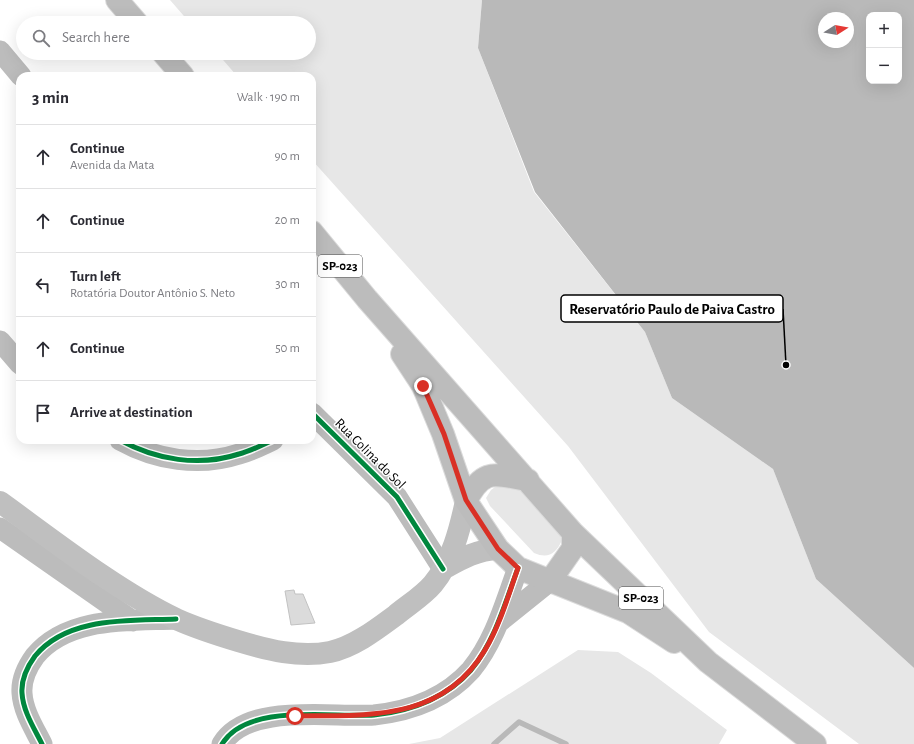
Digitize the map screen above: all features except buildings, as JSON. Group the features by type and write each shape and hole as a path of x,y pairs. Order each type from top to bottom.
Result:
{"main road":[{"path":"117,0 131,16"},
{"path":"169,60 180,72"},
{"name":"SP-023","path":"316,237 367,299 528,480 573,533 708,662 816,744"},
{"name":"SP-023","path":"367,299 423,386 444,434 466,500 498,549 518,568 628,612 660,635 708,662"},
{"path":"0,502 96,569 176,619 259,648 298,654 331,652 360,639 385,623 432,584 443,569 460,529 466,500 472,488 483,478 492,474 528,480"},
{"path":"550,581 573,548 573,533"},
{"path":"443,569 469,554 483,550 498,549"}],"street":[{"path":"0,52 18,72"},
{"path":"0,341 16,359"},
{"name":"Rua Colina do Sol","path":"316,419 396,497 443,569"},
{"path":"128,444 168,459 202,462 239,454 263,444"},
{"path":"0,528 133,621"},
{"path":"222,744 224,740 244,725 263,718 375,714 431,701 453,688 471,670 485,650 498,622 518,568"},
{"path":"498,622 550,581"},
{"path":"42,744 26,712 22,693 23,678 29,664 41,649 58,637 77,629 97,624 176,619"}],"shaded area":[{"path":"170,0 482,0 478,48 534,192 645,332 672,398 773,469 816,579 914,668 914,744 859,744 709,632 568,446 316,164 316,72 234,72 223,60 316,60 316,16 184,16"},
{"path":"482,0 914,0 914,668 816,579 773,469 672,398 645,332 535,192 478,48"},
{"path":"502,482 514,483 558,531 562,540 554,552 547,555 539,555 534,553 490,506 486,498 491,490"},
{"path":"578,650 618,652 651,673 727,730 719,744 409,744 440,738"}],"waterway":[{"path":"494,744 519,722 566,744"}],"cycle path":[{"path":"316,417 397,497 443,569"},
{"path":"128,444 163,457 193,461 224,458 248,451 264,444"},
{"path":"222,744 234,731 251,722 270,717 314,714 374,715 401,710 427,702 439,695 461,680 471,670 487,647 499,621 518,568"},
{"path":"42,744 32,726 24,706 22,693 25,673 35,656 49,643 64,634 82,627 120,621 176,619"}],"place":[{"name":"Reservatório Paulo de Paiva Castro","path":"786,365"}],"route":[{"path":"295,716 375,714 402,709 431,701 453,688 471,670 485,650 498,622 518,568 498,549 466,500 444,434 423,386"}]}
